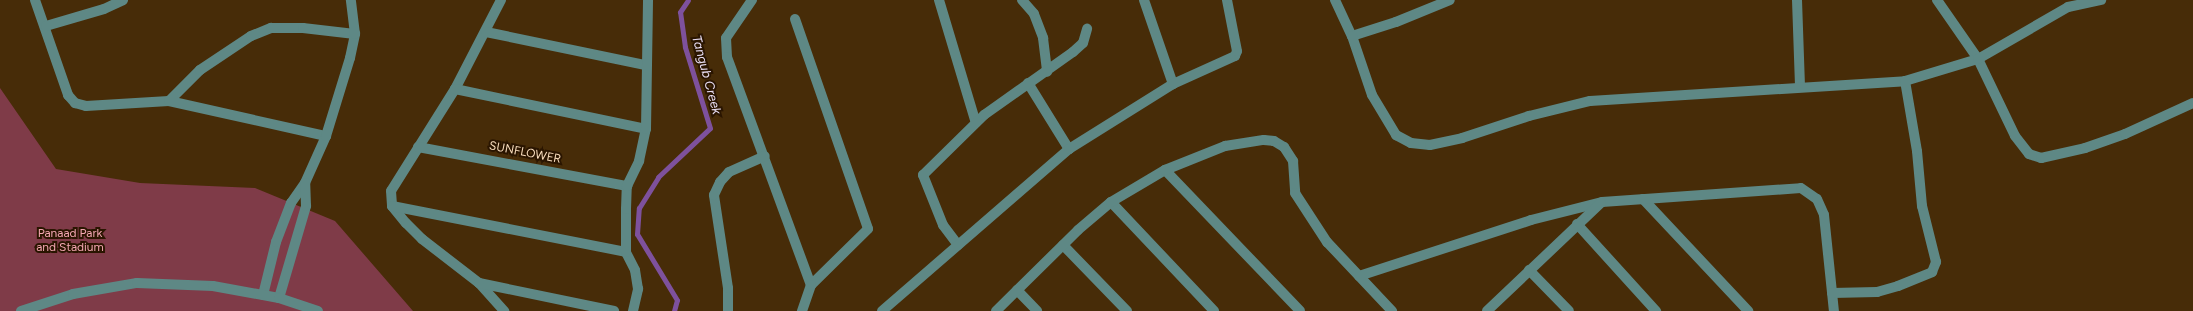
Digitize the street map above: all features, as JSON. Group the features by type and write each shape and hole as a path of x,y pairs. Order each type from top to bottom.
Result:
{"street":[{"path":"35,0 46,26 68,94 75,103 86,106 169,101 326,136"},
{"path":"46,26 104,9 123,0"},
{"path":"264,295 276,242 291,203 305,183 326,136 350,58 355,34 350,0"},
{"path":"501,0 486,32 455,88 391,191 392,206 422,239 479,283 504,311"},
{"path":"633,311 638,289 635,270 626,252 627,186 639,161 646,129 645,0"},
{"path":"752,0 726,38 726,47 811,285"},
{"path":"939,0 976,123"},
{"path":"1022,0 1034,14 1043,38 1046,72"},
{"path":"1144,0 1173,84"},
{"path":"882,311 1069,149 1173,84 1234,56 1237,51 1227,0"},
{"path":"1335,0 1352,36 1372,95 1386,120 1396,135 1411,143 1430,144 1462,138 1529,116 1590,101 1905,80 1978,59 2032,26 2078,2 2101,0"},
{"path":"1352,36 1396,22 1450,0"},
{"path":"1797,0 1800,86"},
{"path":"1937,0 1978,59 2015,136 2029,154 2040,158 2085,148 2125,134 2193,103"},
{"path":"794,18 868,230 811,285 804,298 802,311"},
{"path":"169,101 200,70 251,36 270,28 303,28 355,34"},
{"path":"958,245 943,225 923,175 976,123 1083,43 1087,29"},
{"path":"486,32 646,64"},
{"path":"1832,294 1877,292 1898,286 1932,272 1936,262 1922,206 1917,151 1905,80"},
{"path":"1028,83 1069,149"},
{"path":"455,88 646,129"},
{"path":"996,311 1063,245 1111,202 1165,170 1226,146 1264,140 1274,141 1284,147 1293,161 1295,193 1327,242 1392,311"},
{"name":"SUNFLOWER","path":"418,147 627,186"},
{"path":"728,311 728,288 714,195 720,182 729,172 765,156"},
{"path":"1165,170 1300,311"},
{"path":"279,298 306,206 305,183"},
{"path":"1359,276 1531,220 1602,202 1801,188 1817,199 1824,215 1834,311"},
{"path":"1643,199 1748,311"},
{"path":"1111,202 1214,311"},
{"path":"1487,311 1577,224 1602,202"},
{"path":"392,206 626,252"},
{"path":"1577,224 1656,311"},
{"path":"1063,245 1127,311"},
{"path":"1530,270 1569,311"},
{"path":"21,311 73,294 137,283 213,286 279,298 318,311"},
{"path":"479,283 614,311"},
{"path":"1017,290 1037,311"}],"green space":[{"name":"Panaad Park and Stadium","path":"0,88 56,169 140,183 255,188 335,221 413,311 0,311"}],"waterway":[{"name":"Tangub Creek","path":"674,311 677,300 637,234 639,208 658,177 710,128 685,47 680,12 688,0"}]}
